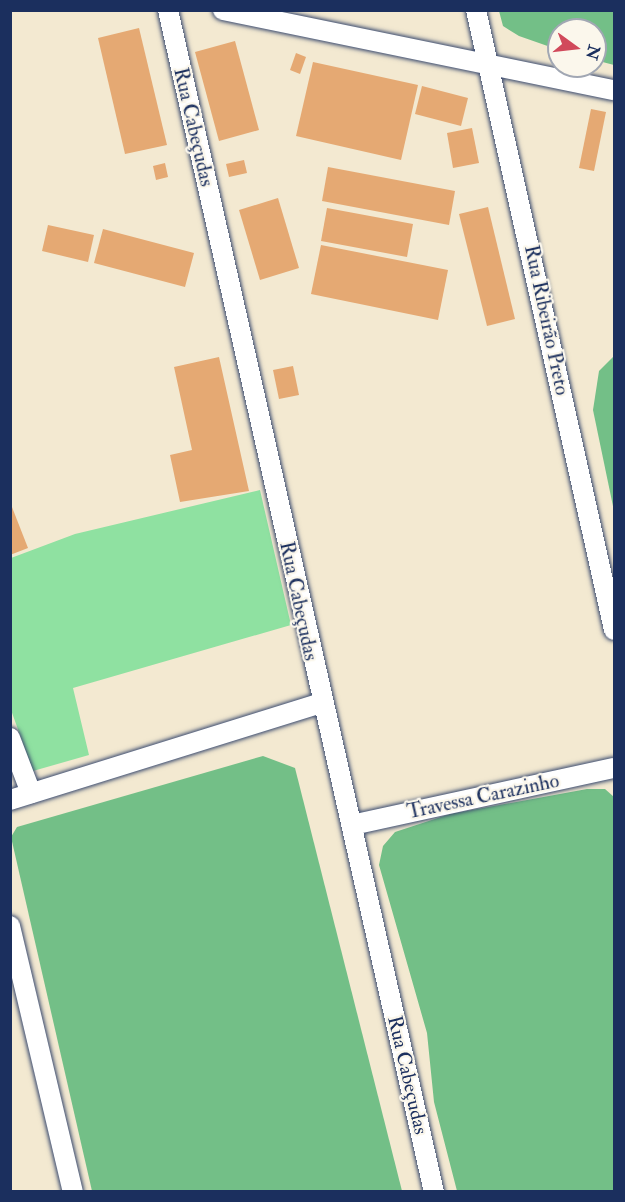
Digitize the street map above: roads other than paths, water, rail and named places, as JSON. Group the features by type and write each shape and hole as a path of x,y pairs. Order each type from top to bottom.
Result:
{"street":[{"name":"Rua Cabeçudas","path":"168,10 321,703 352,825 434,1191"},
{"path":"223,10 490,61 615,90"},
{"name":"Rua Ribeirão Preto","path":"476,10 490,61 615,630"},
{"path":"10,800 321,703"},
{"path":"10,738 31,793"},
{"name":"Travessa Carazinho","path":"352,825 615,768"},
{"path":"10,926 73,1191"}]}
